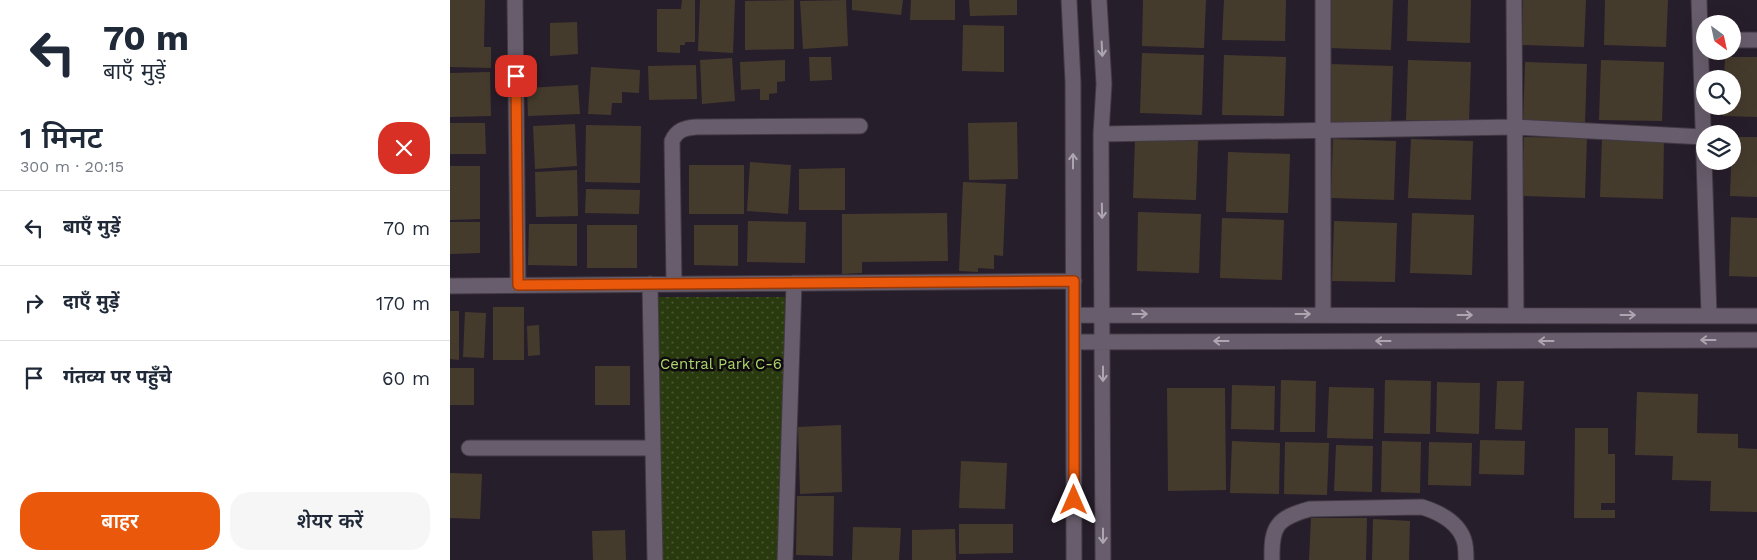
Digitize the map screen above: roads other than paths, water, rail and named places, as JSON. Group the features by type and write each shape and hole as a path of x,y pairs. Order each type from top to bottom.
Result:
{"street":[{"path":"515,0 518,285"},
{"path":"1069,0 1073,82 1074,560"},
{"path":"1099,0 1104,84 1101,134 1103,560"},
{"path":"1323,0 1323,314"},
{"path":"1514,0 1516,315"},
{"path":"1699,0 1700,15"},
{"path":"1741,40 1757,40"},
{"path":"1703,60 1704,125"},
{"path":"674,284 672,141 676,133 686,128 696,127 860,126"},
{"path":"1101,134 1515,127 1696,137"},
{"path":"1705,170 1709,316"},
{"path":"450,286 1074,281"},
{"path":"785,560 794,283"},
{"path":"650,284 655,560"},
{"path":"1074,315 1757,316"},
{"path":"1074,342 1757,340"},
{"path":"468,448 653,448"},
{"path":"1272,560 1271,539 1274,529 1280,522 1296,513 1310,510 1422,507 1438,512 1450,522 1464,539 1466,560"}],"park label":[{"name":"Central Park C-6","path":"721,364"}]}
